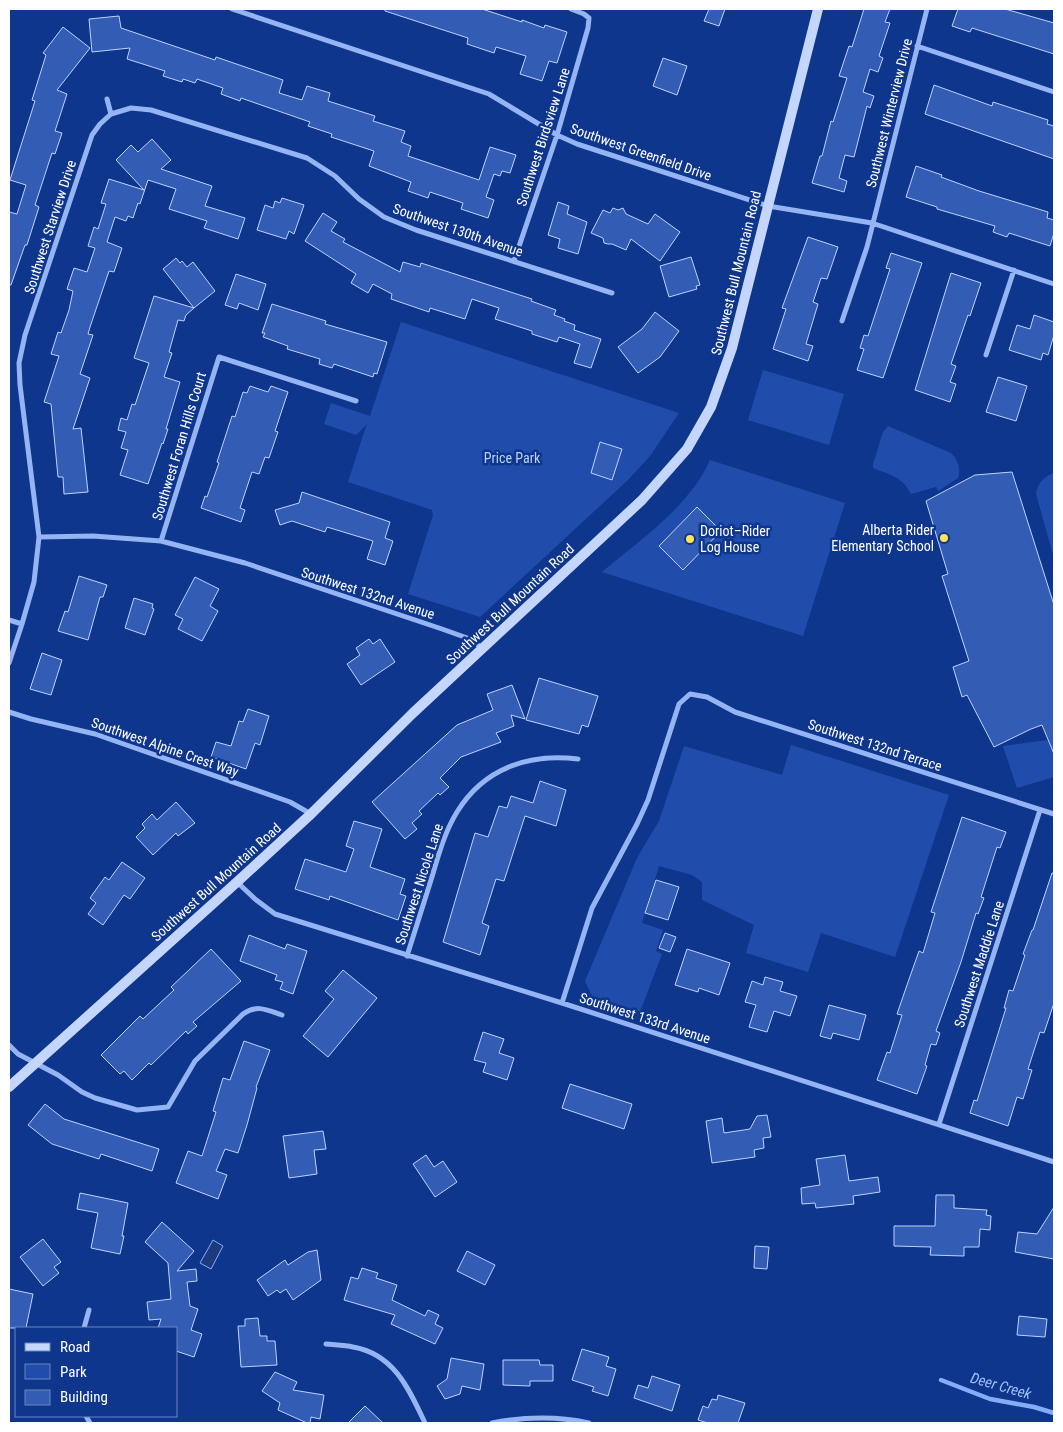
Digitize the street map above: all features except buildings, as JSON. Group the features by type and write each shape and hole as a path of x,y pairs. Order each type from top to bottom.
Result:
{"main road":[{"name":"Southwest Bull Mountain Road","path":"9,1087 311,814 413,713 642,500 688,450 711,407 732,348 818,9"}],"street":[{"name":"Southwest Greenfield Drive","path":"232,9 489,94 557,136 586,147 768,206 872,223 1054,284"},
{"name":"Southwest Birdsview Lane","path":"514,261 557,136 588,28 589,18 571,9"},
{"name":"Southwest Winterview Drive","path":"842,321 867,247 927,9"},
{"path":"917,46 1054,92"},
{"path":"108,99 111,114"},
{"name":"Southwest 130th Avenue","path":"111,114 131,108 151,110 307,158 335,176 359,199 384,217 416,230 612,293"},
{"name":"Southwest Starview Drive","path":"9,664 34,582 39,537 24,422 19,363 25,335 92,135 111,114"},
{"path":"986,354 1014,270"},
{"name":"Southwest Foran Hills Court","path":"161,541 218,357 356,401"},
{"name":"Southwest 132nd Avenue","path":"39,537 93,536 161,541 245,563 466,637 482,648"},
{"path":"9,620 22,624"},
{"name":"Southwest 132nd Terrace","path":"562,1003 592,908 648,800 679,704 690,694 707,697 735,712 1054,814"},
{"name":"Southwest Alpine Crest Way","path":"9,712 95,734 290,802 311,814"},
{"name":"Southwest Nicole Lane","path":"408,956 446,834 457,812 472,793 493,775 516,764 554,757 578,759"},
{"name":"Southwest Maddie Lane","path":"940,1124 1040,810"},
{"name":"Southwest 133rd Avenue","path":"237,882 255,900 275,914 562,1003 1054,1162"},
{"path":"9,1045 18,1054 95,1098 138,1110 168,1107 195,1062 243,1014 250,1009 259,1008 282,1015"},
{"path":"84,1327 89,1310"},
{"path":"326,1344 354,1347 372,1352 388,1362 401,1376 425,1423"},
{"path":"492,1423 533,1418 589,1423"}],"green space":[{"name":"Price Park","path":"401,322 679,413 650,456 628,480 480,617 408,594 433,515 432,510 348,482 368,420 366,425 356,435 324,424 331,403 370,416"},
{"path":"763,370 844,394 829,445 748,420"},
{"path":"888,426 951,453 958,465 958,478 938,491 936,487 911,494 900,480 873,468 883,432"},
{"path":"710,460 845,503 803,636 602,572 648,535 677,507 701,477"},
{"path":"1054,473 1054,558 1036,494 1042,481"},
{"path":"1047,740 1050,745 1054,745 1054,777 1017,788 1003,746"},
{"path":"791,745 949,795 895,957 821,933 808,972 746,953 754,925 702,900 702,882 692,875 659,866 642,923 663,930 656,951 662,954 640,1012 592,996 585,981 637,858 659,821 684,746 782,775"}],"shaded area":[{"path":"213,1240 223,1246 211,1269 200,1263"}],"waterway":[{"name":"Deer Creek","path":"941,1380 990,1399 1034,1407 1054,1413"}],"place":[{"name":"Alberta Rider Elementary School","path":"944,538"},
{"name":"Doriot–Rider Log House","path":"690,539"}]}
